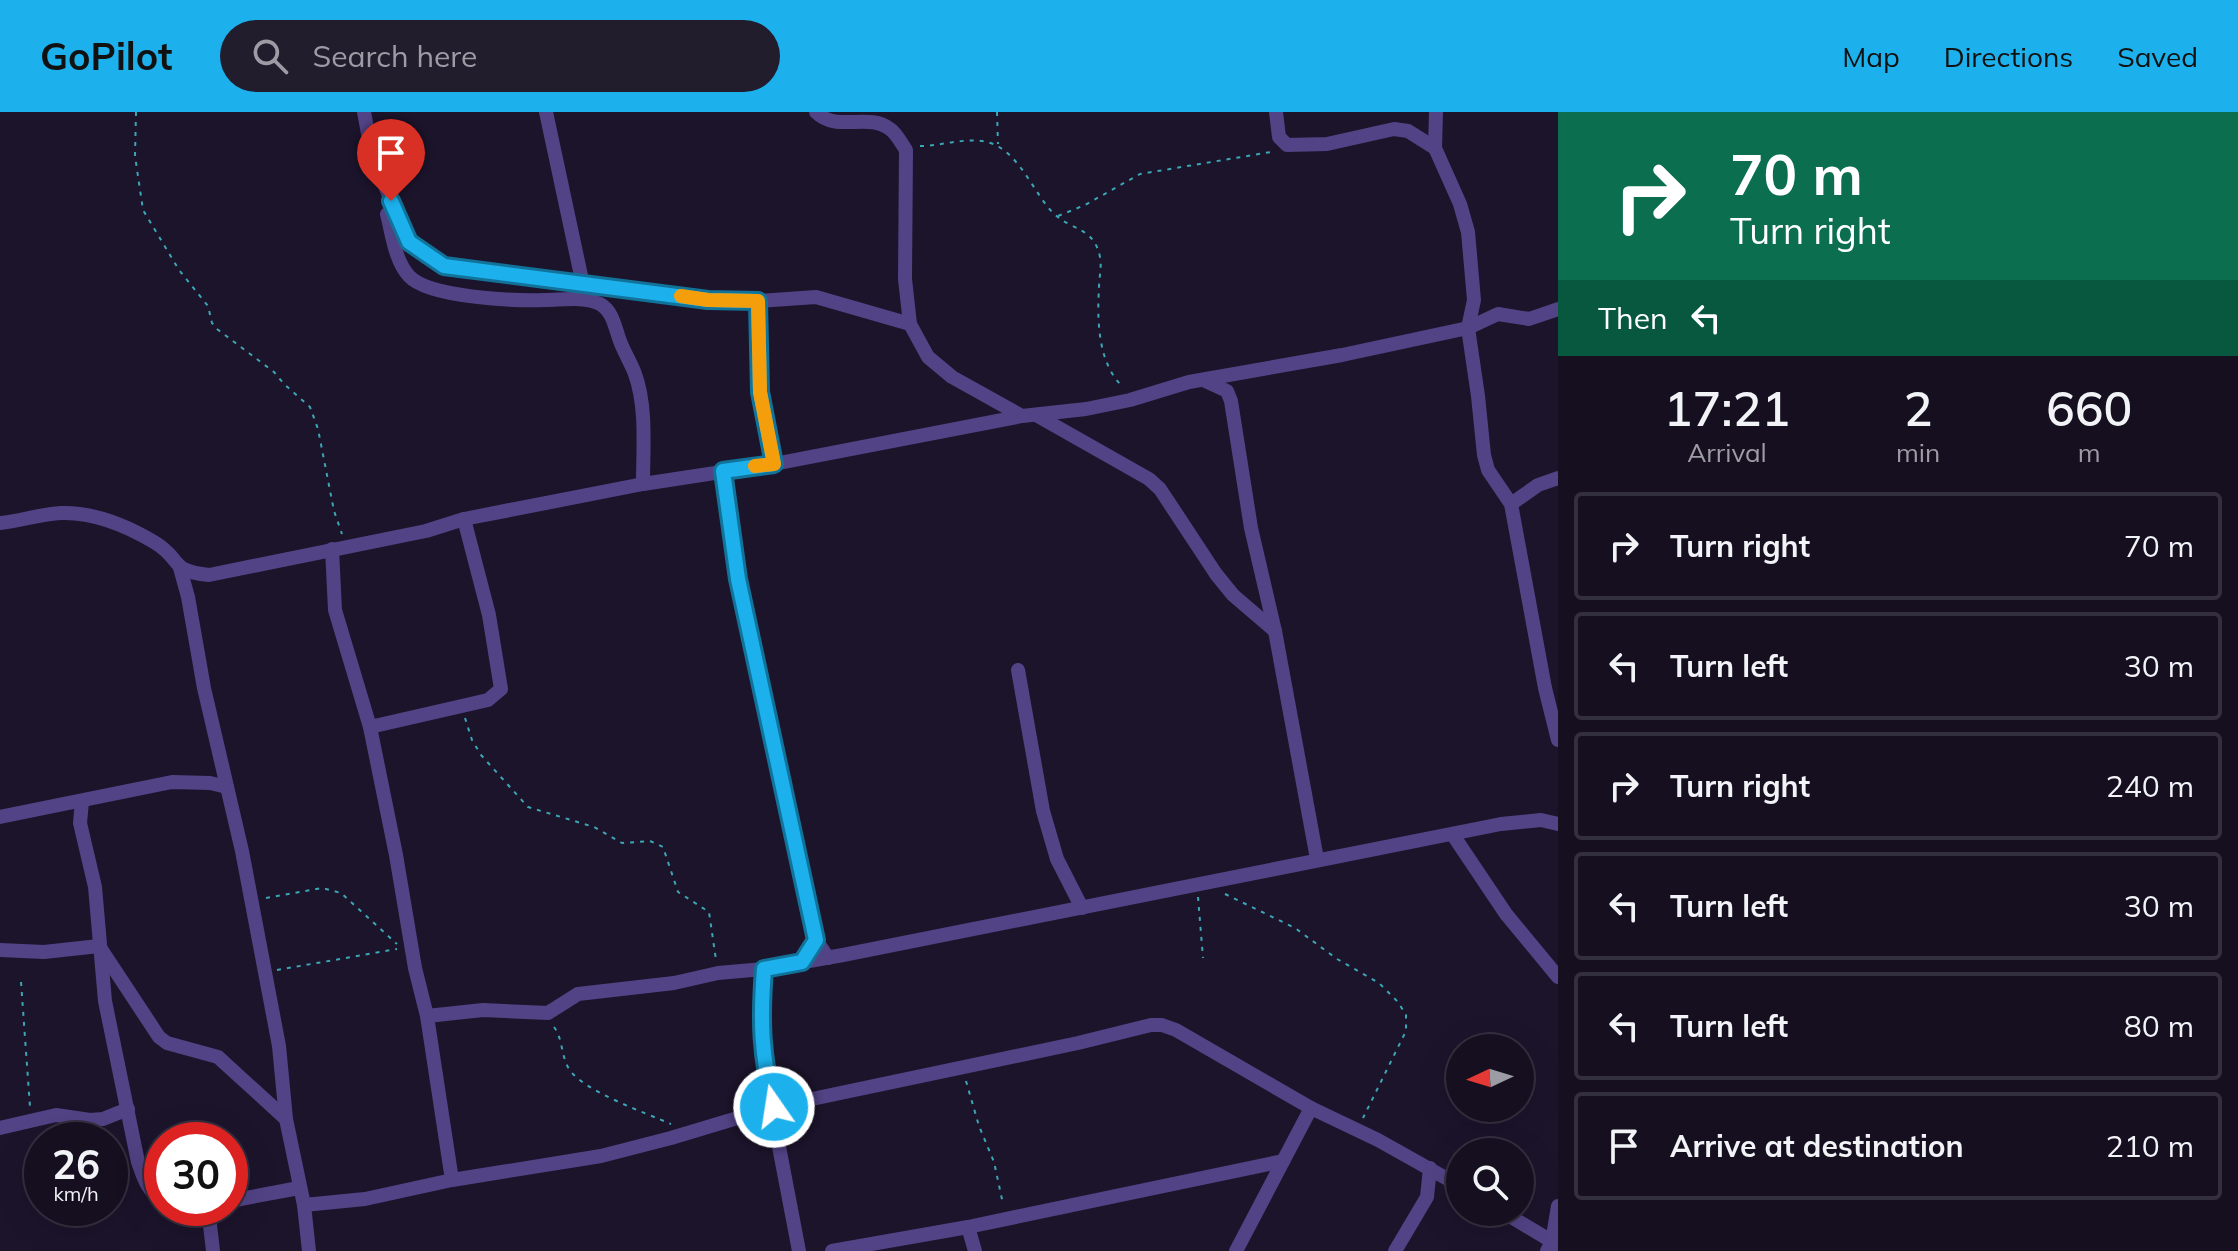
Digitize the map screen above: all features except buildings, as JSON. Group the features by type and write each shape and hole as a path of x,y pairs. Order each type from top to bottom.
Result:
{"street":[{"path":"364,112 399,259 407,274 419,285 515,301 591,301 607,310 638,387 643,432 643,484"},
{"path":"546,112 583,285"},
{"path":"816,112 828,121 885,126 892,130 906,150 905,279 910,324 928,357 952,377 1149,479 1160,489 1233,595 1275,631"},
{"path":"1276,112 1279,137 1287,145 1327,144 1394,129 1408,131 1435,148"},
{"path":"1436,112 1435,148 1460,204 1468,232 1474,300 1468,328 1484,455 1488,470 1511,504 1552,688 1558,740"},
{"path":"370,147 409,242 444,266 708,300 816,297 910,324"},
{"path":"758,301 760,392 774,464"},
{"path":"188,597 197,581 209,575 426,531 464,519 643,484 774,464 1029,416 1086,409 1203,379 1342,355 1468,328 1498,314 1529,319 1558,309"},
{"path":"1203,379 1227,391 1231,401 1251,528 1275,631 1317,859"},
{"path":"723,471 738,579 816,940 828,958"},
{"path":"1511,504 1538,485 1558,478"},
{"path":"0,523 61,513 96,518 124,526 157,543 180,568 242,851 279,1046 286,1119 304,1205 309,1251"},
{"path":"370,727 488,700 501,689 489,615 464,519"},
{"path":"339,548 335,610 370,727 415,968 427,1016 452,1180"},
{"path":"180,568 209,575"},
{"path":"1018,670 1043,811 1057,859 1082,908"},
{"path":"0,817 172,782 202,782 227,787"},
{"path":"82,801 80,823 95,887 105,1001 138,1162 144,1178"},
{"path":"427,1016 483,1010 548,1013 578,994 674,983 718,973 828,958 1197,887 1317,859 1523,821 1541,820 1558,824"},
{"path":"1453,835 1506,914 1558,977"},
{"path":"802,962 816,940"},
{"path":"0,950 44,952 99,946"},
{"path":"99,946 159,1037 167,1043 218,1057 286,1119"},
{"path":"764,969 760,1021 763,1063 774,1107 782,1170 799,1251"},
{"path":"304,1205 365,1199 452,1180 601,1156 774,1107 1078,1043 1136,1027 1162,1025 1212,1049 1311,1108 1357,1129 1446,1178"},
{"path":"1236,1251 1311,1108"},
{"path":"0,1128 56,1115 103,1119 128,1109"},
{"path":"832,1251 968,1227 1283,1161"},
{"path":"1395,1251 1427,1197 1430,1168"},
{"path":"248,1198 299,1188"},
{"path":"1523,1226 1552,1246 1558,1206"},
{"path":"210,1226 213,1251"},
{"path":"968,1227 975,1251"}],"path":[{"path":"136,112 135,156 143,210 179,270 208,306 212,323 217,329 274,372 310,407 318,429 339,548"},
{"path":"997,112 998,146"},
{"path":"903,146 965,141 982,141 998,146 1024,171 1057,217 1090,235 1096,243 1101,261 1098,307 1104,359 1111,375 1125,388 1142,396"},
{"path":"1057,217 1140,174 1273,151"},
{"path":"461,706 472,740 481,755 528,807 594,827 622,843 650,841 663,847 678,892 709,912 718,973"},
{"path":"1203,958 1197,887 1227,894 1295,928 1337,959 1379,983 1398,1002 1406,1015 1406,1031 1357,1129"},
{"path":"250,901 328,888 349,898 401,948 264,972"},
{"path":"21,982 32,1120"},
{"path":"552,1024 558,1032 566,1062 575,1076 601,1093 690,1132"},
{"path":"963,1068 974,1113 994,1162 1007,1219"}],"slow traffic":[{"path":"681,296 758,301 760,392 774,464 755,466"}],"route":[{"path":"391,201 409,242 444,266 708,300 758,301 760,392 774,464 723,471 738,579 816,940 802,962 764,969 760,1021 763,1063 774,1107"}]}
